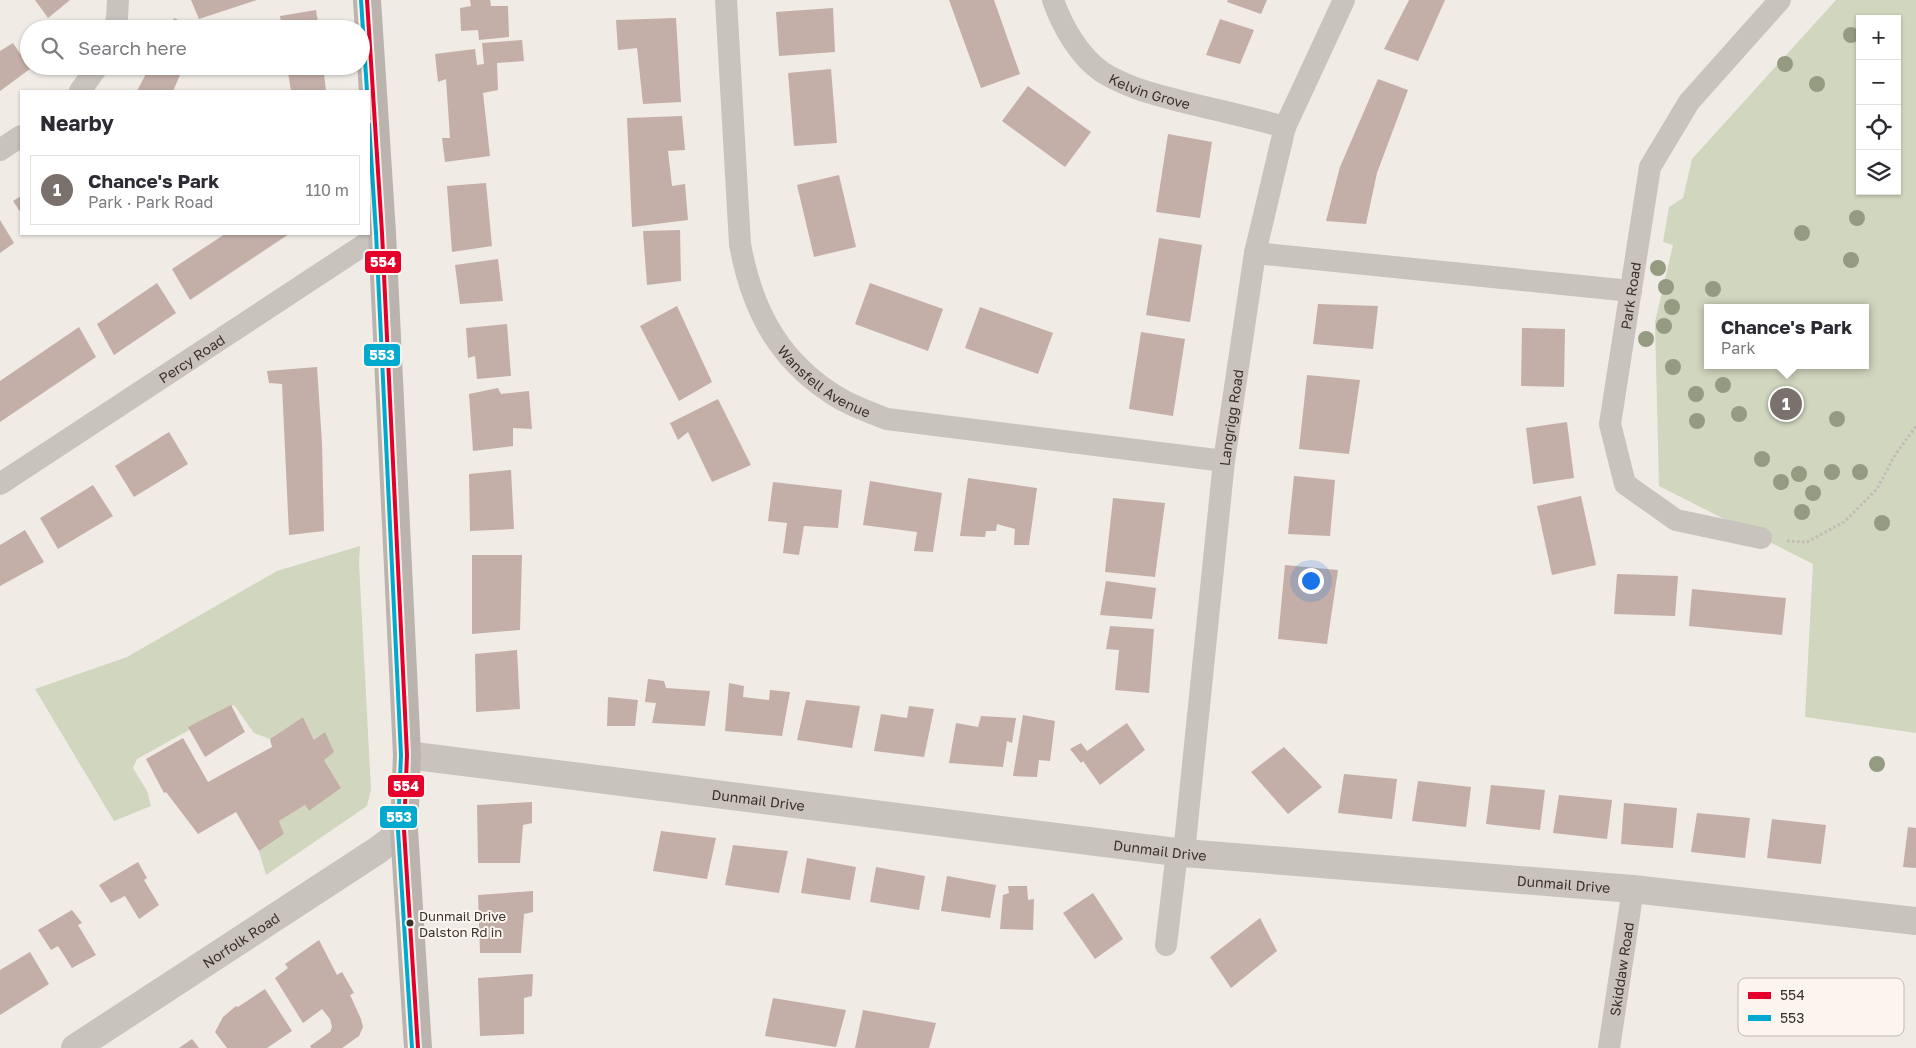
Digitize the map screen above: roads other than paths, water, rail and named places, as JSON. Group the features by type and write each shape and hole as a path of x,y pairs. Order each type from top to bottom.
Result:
{"main road":[{"path":"367,0 368,20"},
{"path":"370,47 382,233 407,755 404,830 418,1048"}],"street":[{"path":"116,20 118,0"},
{"name":"Wansfell Avenue","path":"726,0 740,244 746,274 759,311 779,344 802,370 835,396 856,407 888,418 1224,461"},
{"name":"Kelvin Grove","path":"1053,0 1068,33 1086,57 1101,71 1154,94 1286,127"},
{"name":"Langrigg Road","path":"1166,945 1180,852 1224,461 1255,253 1286,127 1344,0"},
{"name":"Park Road","path":"1762,538 1676,520 1625,484 1610,424 1650,167 1689,102 1780,0"},
{"path":"81,90 92,75"},
{"path":"0,150 20,137"},
{"name":"Percy Road","path":"0,484 382,233"},
{"path":"1255,253 1631,291"},
{"name":"Dunmail Drive","path":"407,755 1180,852 1633,889 1916,921"},
{"name":"Norfolk Road","path":"75,1048 378,850 404,830"},
{"name":"Skiddaw Road","path":"1609,1048 1633,889"}],"place":[{"name":"Chance's Park","path":"1786,404"},
{"name":"Dunmail Drive Dalston Rd in","path":"410,923"}]}
